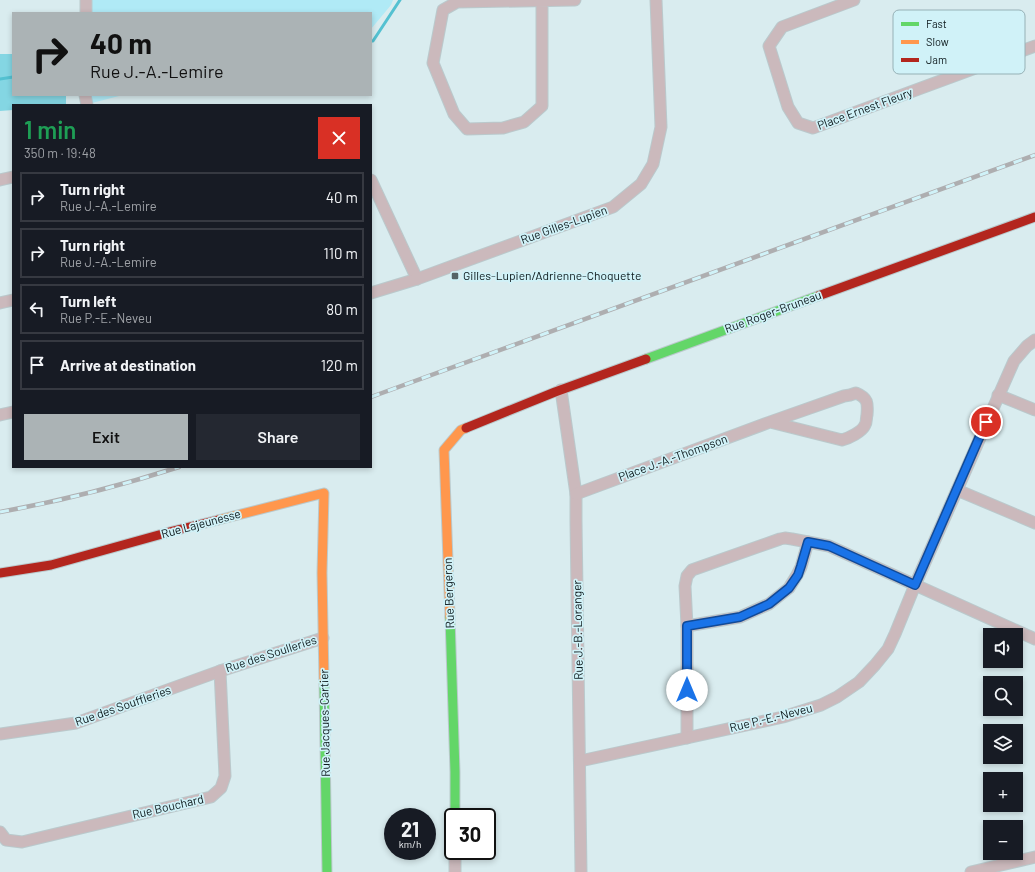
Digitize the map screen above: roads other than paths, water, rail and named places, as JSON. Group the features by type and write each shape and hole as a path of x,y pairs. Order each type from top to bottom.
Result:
{"street":[{"path":"86,0 86,12"},
{"path":"542,1 542,106 524,122 503,128 467,129 454,114 433,63 443,10 457,2 575,0"},
{"name":"Rue Gilles-Lupien","path":"372,293 417,279 614,207 641,184 653,164 661,127 656,0"},
{"name":"Place Ernest Fleury","path":"854,0 782,27 769,46 788,107 798,123 813,128 959,74"},
{"name":"Place Ernest Fleury","path":"1025,50 1035,46"},
{"path":"0,180 12,177"},
{"path":"372,182 417,279"},
{"name":"Rue Roger-Bruneau","path":"512,409 1035,217"},
{"path":"0,303 12,300"},
{"name":"Rue P.-E.-Neveu","path":"580,760 783,717 821,705 837,697 859,682 888,649 1014,361 1027,346 1035,340"},
{"name":"Rue J.-B.-Loranger","path":"561,390 576,494 581,872"},
{"name":"Place J.-A.-Thompson","path":"576,494 770,422 844,396 856,393 863,396 868,408 865,425 860,431 847,439 842,440 770,422"},
{"path":"998,395 1035,410"},
{"name":"Rue Bergeron","path":"455,808 455,765 444,450 461,430 512,409"},
{"path":"0,415 12,412"},
{"path":"957,490 1035,523"},
{"name":"Rue Lajeunesse","path":"0,573 51,565 173,531 324,493 322,573"},
{"path":"687,738 687,626 685,586 687,576 692,570 784,538 829,546 1035,639"},
{"path":"687,626 740,617 769,604 789,588 798,575 808,542"},
{"name":"Rue Jacques-Cartier","path":"322,573 327,872"},
{"name":"Rue des Soulleries","path":"220,671 323,638"},
{"name":"Rue des Souffleries","path":"0,734 76,723 220,671"},
{"name":"Rue Bouchard","path":"0,832 6,840 22,842 211,797 221,788 225,776 220,671"},
{"path":"971,872 1035,857"},
{"path":"455,860 455,872"}],"waterway":[{"path":"372,41 400,0"},
{"path":"0,79 12,77"}],"railway":[{"path":"372,397 1035,155"},
{"path":"0,512 90,492 176,468"}],"place":[{"name":"Gilles-Lupien/Adrienne-Choquette","path":"455,276"}]}
